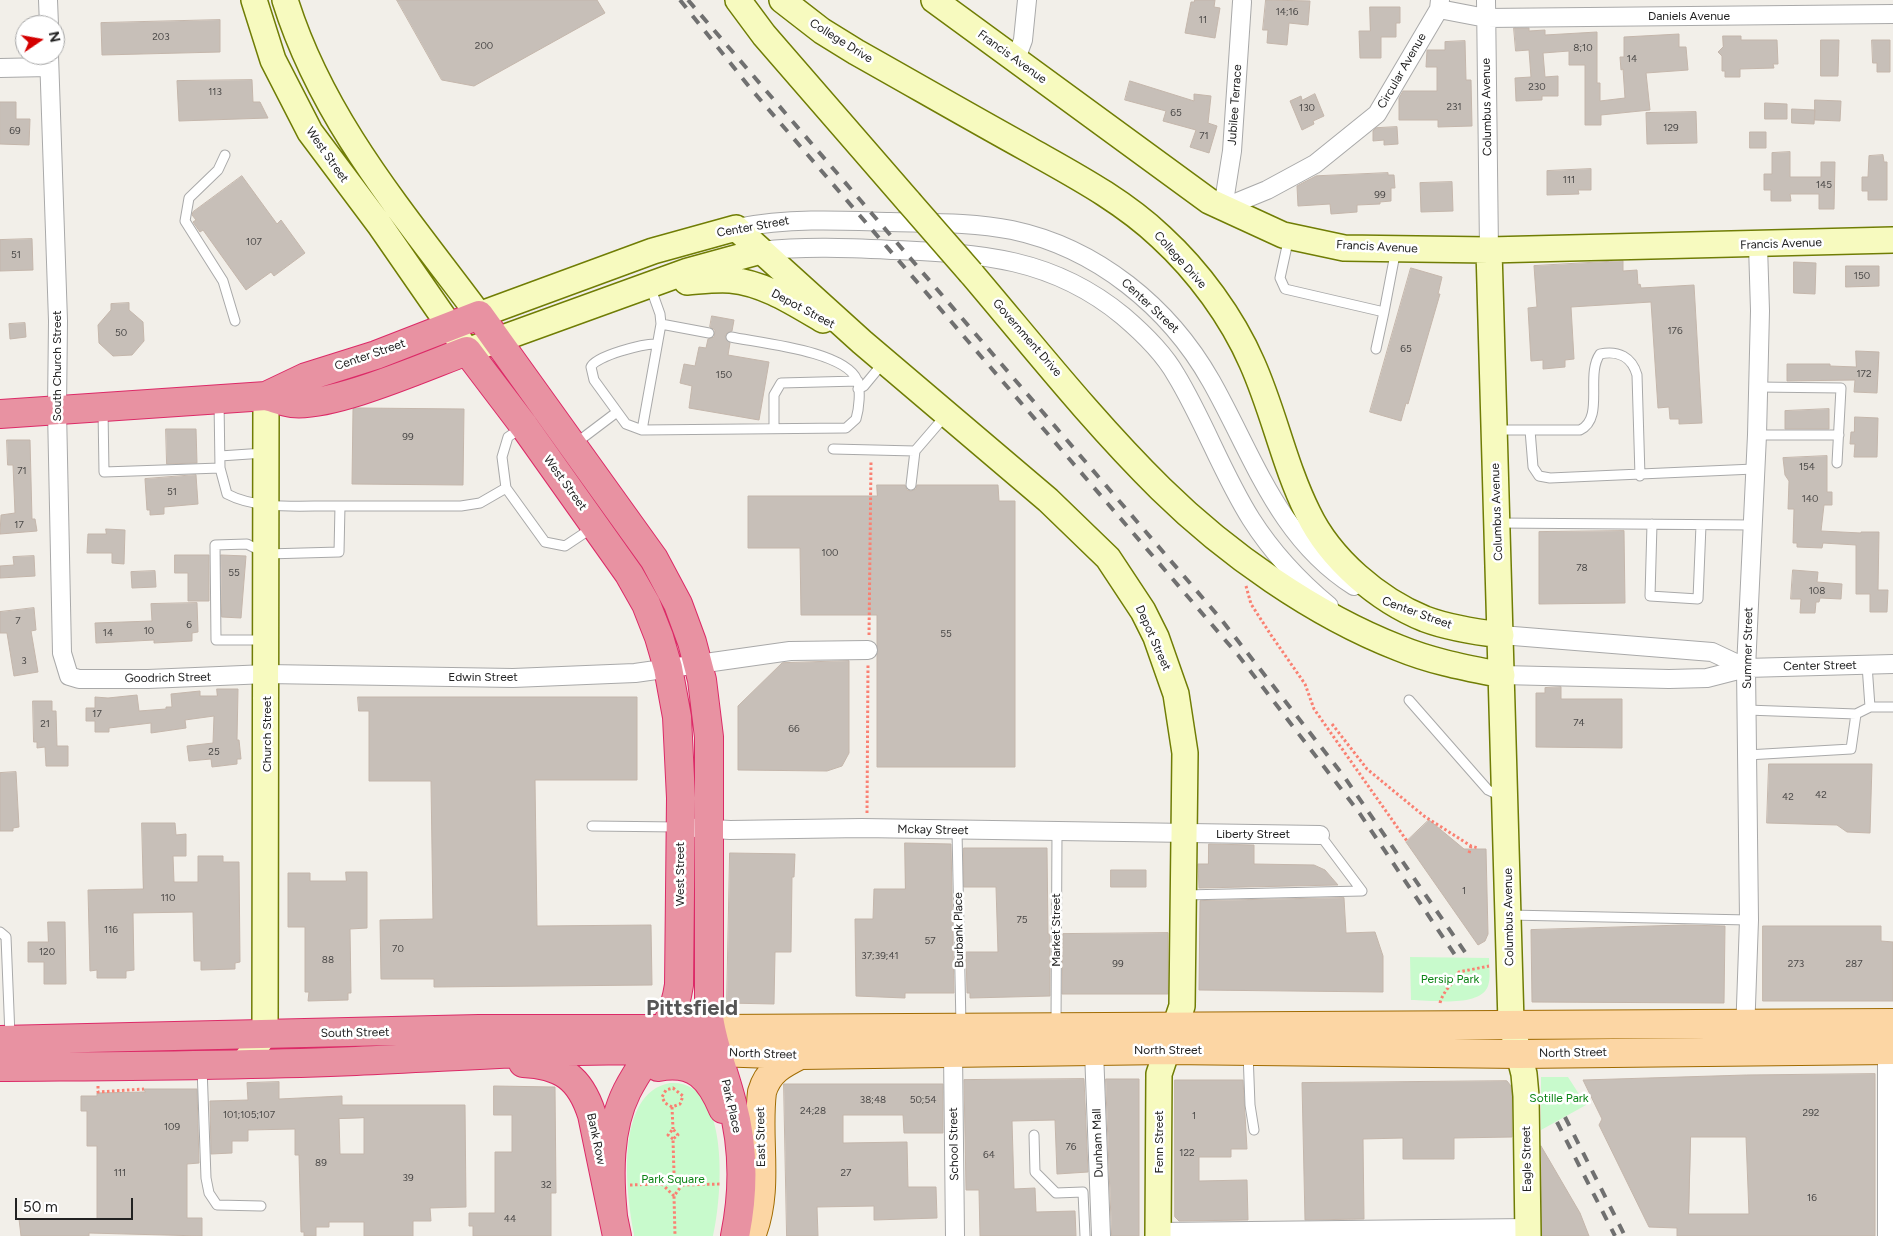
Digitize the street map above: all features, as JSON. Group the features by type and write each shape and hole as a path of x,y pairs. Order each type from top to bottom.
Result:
{"highway":[{"name":"Center Street","path":"266,396 306,377 376,355 479,315"},
{"path":"479,315 574,445 658,566 678,604 698,663 709,737 709,1051 685,1066 671,1064 645,1071 633,1080"},
{"name":"Center Street","path":"0,414 103,405 266,396 291,403 313,403 349,393 467,351"},
{"name":"West Street","path":"467,351 596,525 629,574 646,604 659,637 668,668 677,725 680,827 679,985 674,1010 660,1040"},
{"name":"South Street","path":"5,1040 480,1030 660,1040"},
{"name":"North Street","path":"443,1057 660,1040 709,1051"},
{"name":"Bank Row","path":"615,1226 611,1162 622,1105 633,1080 660,1040"},
{"name":"Park Place","path":"709,1051 715,1090 741,1154 742,1179 735,1236"},
{"path":"0,1068 202,1065 443,1057"},
{"name":"Bank Row","path":"443,1057 541,1064 568,1075 581,1089 589,1105 615,1226"}],"main road":[{"name":"North Street","path":"709,1051 957,1040 1094,1051 1172,1038 1512,1023 1890,1023"},
{"name":"North Street","path":"709,1051 800,1055 957,1040 1056,1027 1172,1038 1248,1051 1520,1054 1890,1050"},
{"name":"East Street","path":"751,1236 759,1205 762,1182 762,1092 764,1084 775,1069 800,1055"}],"street":[{"path":"48,0 49,15"},
{"name":"West Street","path":"254,0 273,60 310,132 363,203 467,351"},
{"path":"285,0 306,60 344,130 479,315"},
{"name":"Government Drive","path":"738,0 764,35 1119,444 1162,490 1211,533 1257,567 1306,601 1359,630"},
{"name":"College Drive","path":"782,0 835,39 1105,194 1162,237 1204,286 1244,347 1259,380 1300,496 1318,532 1348,567 1386,598 1425,619"},
{"name":"Francis Avenue","path":"934,0 1174,175 1223,208 1289,236 1344,248 1489,250 1758,245 1893,240"},
{"path":"1016,59 1023,40 1027,0"},
{"name":"Jubilee Terrace","path":"1223,208 1232,151 1242,2"},
{"name":"Circular Avenue","path":"1223,208 1267,190 1315,164 1377,114 1439,4"},
{"name":"Daniels Avenue","path":"1439,4 1486,9 1893,14"},
{"name":"Columbus Avenue","path":"1486,9 1489,250 1512,1023"},
{"path":"0,68 21,65"},
{"name":"South Church Street","path":"49,65 58,321 57,410 62,653 69,676"},
{"name":"Center Street","path":"479,315 653,251 736,228 804,219 970,225 1012,230 1076,252 1096,263 1142,296 1180,335 1211,382 1267,491 1298,537 1346,581 1383,602 1425,619 1462,629 1501,635 1712,652 1746,668"},
{"name":"Depot Street","path":"736,228 862,342 948,413 1080,529 1108,558 1143,611 1167,666 1182,721 1185,753 1186,834 1182,1006 1172,1038"},
{"name":"Summer Street","path":"1745,1051 1749,920 1746,668 1757,435 1760,311 1758,245"},
{"name":"Center Street","path":"467,351 688,271 761,251 836,247 991,256 1035,266 1086,290 1110,306 1156,347 1175,373 1236,493 1260,532 1279,557 1304,583 1359,630 1428,658 1502,675 1669,679 1707,678 1746,668 1893,664"},
{"name":"Depot Street","path":"651,285 717,280 754,285 789,300 862,342"},
{"name":"Church Street","path":"265,1034 266,396"},
{"name":"Edwin Street","path":"267,674 513,678 635,673 790,651 868,650"},
{"name":"Goodrich Street","path":"69,676 79,679 148,679 267,674"},
{"name":"Mckay Street","path":"680,827 1186,834"},
{"name":"Liberty Street","path":"1186,834 1320,835"},
{"name":"Eagle Street","path":"1512,1023 1520,1054 1526,1096 1528,1232"},
{"path":"1887,1236 1890,1023"},
{"path":"242,1064 265,1034"},
{"name":"Fenn Street","path":"1158,1234 1159,1074 1172,1038"},
{"name":"School Street","path":"954,1236 957,1040"},
{"name":"Dunham Mall","path":"1094,1051 1101,1236"},
{"path":"1158,1234 1528,1232"}],"lane":[{"path":"225,155 218,170 189,198 186,221 224,282 235,321"},
{"path":"1289,236 1280,278 1285,289 1384,312"},
{"path":"1376,349 1396,249"},
{"path":"642,430 661,324 660,314 651,285"},
{"path":"661,324 709,333"},
{"path":"658,344 647,343 593,363 591,373 594,380 626,424 642,430 846,428 856,419 858,385 854,375 832,358 731,337"},
{"path":"1495,430 1580,430 1588,426 1592,417 1596,359 1600,354 1610,352 1624,355 1634,364 1637,375 1640,476"},
{"path":"774,428 774,395 781,383 864,386 884,361"},
{"path":"1757,387 1841,388 1837,463"},
{"path":"219,399 220,468 227,494 238,500 266,504 340,506 461,506 480,503 506,488"},
{"path":"103,405 104,472 220,468"},
{"path":"574,445 618,412"},
{"path":"911,485 915,451 948,413"},
{"path":"524,426 508,437 502,457 506,488 544,542 564,546 596,525"},
{"path":"1530,430 1533,467 1539,476 1550,478 1640,476 1754,469"},
{"path":"1757,435 1839,435"},
{"path":"833,449 915,451"},
{"path":"220,456 266,453"},
{"path":"267,640 216,640 215,545 247,544 267,554 339,552 340,506"},
{"path":"1498,523 1752,525"},
{"path":"1652,524 1650,596 1698,599 1701,525"},
{"path":"1867,665 1870,707"},
{"path":"1409,700 1488,790 1506,798"},
{"path":"1747,710 1856,714 1870,707 1893,707"},
{"path":"1747,755 1851,749 1856,714"},
{"path":"592,826 680,827"},
{"name":"Burbank Place","path":"957,831 957,1040"},
{"name":"Market Street","path":"1056,1027 1057,832"},
{"path":"1184,895 1362,892 1320,835"},
{"path":"1509,915 1749,920"},
{"path":"0,932 6,937 5,1040"},
{"path":"1248,1051 1254,1130"},
{"path":"202,1065 206,1178 209,1194 217,1205 261,1206"},
{"path":"1034,1135 1035,1172 1056,1193 1083,1192 1086,1236"}],"path":[{"path":"866,816 871,450"},
{"path":"1246,582 1252,604 1270,635 1305,684 1314,709 1407,841"},
{"path":"1332,724 1367,769 1424,816 1471,846 1478,848"},
{"path":"1468,853 1471,846"},
{"path":"1440,1003 1442,993 1449,988 1459,972 1476,970 1492,965"},
{"path":"673,1088 683,1096 680,1104 672,1107 665,1103 662,1096 666,1090 673,1088"},
{"path":"98,1092 151,1089"},
{"path":"672,1107 673,1129 678,1135 673,1139"},
{"path":"673,1129 668,1135 673,1139 674,1174 682,1186"},
{"path":"624,1185 662,1184 674,1174"},
{"path":"662,1184 674,1196"},
{"path":"675,1236 674,1196 682,1186 723,1184"}],"green space":[{"name":"Persip Park","path":"1410,957 1489,958 1490,976 1488,986 1483,993 1465,1000 1411,1000"},
{"name":"Sotille Park","path":"1541,1077 1568,1077 1586,1105 1541,1130"},
{"name":"Park Square","path":"670,1083 690,1087 704,1100 713,1120 718,1144 720,1170 719,1196 713,1236 634,1236 628,1195 627,1171 628,1147 632,1125 640,1105 652,1091"}],"building":[{"path":"397,0 597,0 605,13 474,86 442,80"},
{"path":"1195,0 1215,0 1214,7 1220,8 1215,38 1185,33 1191,2"},
{"path":"1266,0 1310,1 1308,25 1289,23 1287,45 1267,43 1268,30 1263,30"},
{"path":"1370,7 1400,7 1400,23 1396,23 1396,37 1381,37 1381,58 1360,58 1359,31 1370,31"},
{"path":"220,20 220,52 102,55 101,23"},
{"path":"1514,28 1529,28 1529,31 1545,30 1545,35 1597,32 1597,83 1600,83 1600,101 1625,98 1623,69 1621,70 1620,57 1624,57 1624,37 1679,34 1679,47 1686,47 1688,70 1646,73 1650,110 1601,115 1601,125 1585,125 1585,65 1569,65 1569,51 1543,53 1545,77 1558,76 1558,96 1542,96 1542,100 1516,101 1515,78 1531,77 1529,50 1516,51"},
{"path":"1723,36 1741,36 1741,40 1777,40 1778,64 1773,64 1774,68 1740,69 1740,77 1725,77 1725,71 1722,71 1722,56 1718,52 1723,47"},
{"path":"1821,40 1839,40 1838,76 1821,76"},
{"path":"1872,40 1890,40 1890,72 1877,72 1877,63 1873,63"},
{"path":"1465,41 1466,80 1471,80 1472,126 1438,127 1438,120 1399,120 1399,98 1403,91 1437,91 1437,67 1426,67 1427,50 1445,50 1445,42"},
{"path":"252,80 253,102 260,102 268,118 179,121 177,81"},
{"path":"1130,81 1194,101 1194,94 1211,96 1208,123 1217,126 1209,153 1190,147 1196,130 1163,121 1166,111 1125,100"},
{"path":"1315,94 1324,116 1313,121 1314,124 1302,130 1290,101 1301,96 1302,100"},
{"path":"1815,100 1841,101 1840,121 1815,120"},
{"path":"0,102 16,102 16,119 30,119 29,145 0,144"},
{"path":"1765,103 1787,104 1787,119 1765,119"},
{"path":"1792,109 1815,110 1814,124 1792,123"},
{"path":"1696,112 1697,143 1647,144 1646,113"},
{"path":"1397,127 1398,144 1384,145 1384,140 1373,141 1373,131 1376,128"},
{"path":"1750,132 1766,132 1766,148 1750,148"},
{"path":"1790,152 1790,177 1821,177 1821,162 1835,162 1834,209 1819,209 1819,194 1790,194 1791,201 1771,201 1771,190 1764,190 1764,174 1772,174 1772,153"},
{"path":"1883,155 1884,162 1887,162 1887,200 1868,200 1868,191 1862,191 1862,177 1868,177 1869,156"},
{"path":"1591,169 1591,190 1578,190 1579,194 1547,195 1547,171"},
{"path":"1388,173 1388,175 1394,175 1395,188 1391,188 1391,201 1380,202 1380,204 1357,205 1357,212 1331,214 1330,204 1298,206 1297,186 1316,176"},
{"path":"242,176 277,224 281,220 305,253 274,276 271,272 246,290 203,230 200,232 193,222 196,220 192,215 193,212"},
{"path":"1452,182 1453,211 1421,212 1420,183"},
{"path":"32,239 33,270 0,271 0,240"},
{"path":"1623,261 1623,271 1637,270 1638,285 1640,284 1641,288 1694,285 1702,423 1679,424 1679,419 1670,419 1669,407 1658,408 1651,302 1571,307 1574,359 1565,360 1565,367 1543,369 1543,360 1531,361 1528,308 1537,307 1534,266"},
{"path":"1794,262 1816,263 1815,294 1794,293"},
{"path":"1846,266 1879,266 1879,286 1846,287"},
{"path":"1411,268 1442,277 1438,294 1440,294 1408,404 1406,403 1401,421 1370,412"},
{"path":"129,303 129,310 143,322 144,341 132,355 113,356 99,343 98,325 111,310 111,304"},
{"path":"712,316 734,320 732,331 725,336 730,343 728,355 769,362 759,420 689,408 692,386 680,383 684,364 695,366 699,347 706,348 708,339 714,337 715,330 710,327"},
{"path":"25,323 26,337 10,339 9,324"},
{"path":"1856,351 1879,352 1877,393 1854,392 1855,380 1787,381 1787,364 1830,364 1830,366 1856,367"},
{"path":"353,409 464,409 463,485 352,484"},
{"path":"1829,409 1829,429 1785,429 1785,411"},
{"path":"1855,417 1878,418 1877,457 1854,457 1855,444 1850,444 1851,432 1854,432"},
{"path":"166,429 196,429 197,463 167,464"},
{"path":"7,440 30,440 32,519 35,519 37,531 0,534 1,515 15,513 13,465 8,465"},
{"path":"1827,456 1827,492 1832,492 1832,505 1824,505 1821,531 1879,532 1878,590 1888,590 1887,612 1870,612 1870,594 1856,594 1856,545 1823,543 1822,548 1797,547 1797,543 1793,543 1794,509 1788,509 1789,481 1785,475 1783,458"},
{"path":"196,475 198,504 164,507 164,514 150,515 150,510 147,510 145,479"},
{"path":"877,485 905,485 907,490 911,491 916,489 917,485 998,485 999,501 1015,501 1015,767 877,767 877,615 801,615 800,548 748,548 748,496 877,496"},
{"path":"106,529 125,530 124,564 112,563 112,553 87,553 88,534 106,534"},
{"path":"1624,531 1625,603 1539,604 1539,532"},
{"path":"175,555 209,555 209,601 188,601 188,573 175,573"},
{"path":"221,555 246,556 241,618 222,617"},
{"path":"34,556 35,576 0,578 0,566 14,565 13,557"},
{"path":"1793,570 1818,572 1817,582 1842,584 1841,599 1820,598 1819,602 1816,602 1815,613 1800,613 1801,599 1791,599"},
{"path":"155,571 156,587 132,588 131,572"},
{"path":"197,603 198,632 192,633 192,641 154,643 154,640 96,643 95,623 152,621 151,604"},
{"path":"34,608 36,630 31,631 38,672 14,676 7,633 0,633 0,612"},
{"path":"849,661 849,753 842,766 827,771 738,770 738,706 782,663"},
{"path":"1561,687 1561,699 1622,699 1622,748 1536,747 1536,693 1545,693 1545,688"},
{"path":"217,689 238,689 237,740 239,740 241,759 237,759 237,764 212,767 211,759 189,761 187,746 213,743 214,716 185,720 186,728 151,733 151,723 109,728 109,732 95,732 95,721 86,721 86,708 95,708 95,697 108,698 137,695 139,711 172,707 171,694 200,691 200,696 217,696"},
{"path":"358,697 637,697 637,780 535,780 537,926 651,925 652,985 434,987 434,979 381,979 380,920 433,919 431,781 369,781 369,711 359,711"},
{"path":"33,701 52,701 52,711 56,711 57,746 68,746 68,766 46,766 45,747 37,748 37,742 34,742"},
{"path":"1769,764 1872,764 1870,833 1847,832 1837,825 1767,823"},
{"path":"16,772 19,827 13,828 13,831 0,831 0,773"},
{"path":"1429,820 1464,849 1486,849 1488,934 1485,941 1478,945 1406,842"},
{"path":"142,823 175,823 176,835 186,834 186,856 173,856 174,882 198,882 198,856 223,856 223,862 239,862 240,962 235,963 235,969 201,970 201,961 194,961 193,912 133,913 134,970 126,971 126,978 97,978 97,970 90,971 88,890 143,889"},
{"path":"905,843 951,844 954,993 905,993 905,998 856,996 855,919 873,919 874,889 905,889"},
{"path":"1209,844 1254,845 1254,864 1314,865 1325,870 1338,885 1199,888 1198,864 1208,864"},
{"path":"964,848 1047,848 1050,996 970,998 970,993 967,993 966,952 998,952 996,887 964,887"},
{"path":"730,853 795,854 794,877 792,877 791,952 775,952 774,1004 727,1003"},
{"path":"1111,870 1146,870 1146,887 1111,887"},
{"path":"346,872 367,872 367,928 350,929 351,993 348,993 348,1000 308,1001 309,992 305,992 305,927 288,927 288,873 310,873 310,881 346,881"},
{"path":"1344,898 1346,933 1375,932 1383,956 1383,992 1199,990 1200,901"},
{"path":"48,922 65,922 66,984 44,984 44,962 28,962 28,942 48,942"},
{"path":"1684,925 1725,926 1724,1003 1532,1002 1531,930"},
{"path":"1763,926 1881,926 1881,941 1893,942 1893,1001 1763,1001"},
{"path":"1168,933 1168,994 1062,994 1063,934"},
{"path":"1875,1074 1875,1236 1677,1236 1677,1228 1649,1227 1599,1125 1602,1119 1583,1080 1746,1075","holes":["1691,1137 1746,1137 1749,1214 1689,1214"]},
{"path":"1084,1079 1088,1172 1057,1174 1055,1120 1012,1121 1014,1189 1035,1188 1036,1212 1075,1211 1076,1236 980,1236 979,1190 966,1190 964,1080"},
{"path":"1106,1079 1139,1079 1139,1236 1112,1236"},
{"path":"1175,1080 1243,1080 1247,1149 1231,1149 1231,1157 1199,1157 1199,1181 1247,1180 1248,1220 1179,1221 1175,1217"},
{"path":"1507,1081 1511,1086 1512,1097 1512,1137 1454,1138 1454,1159 1403,1159 1403,1138 1363,1139 1364,1219 1305,1220 1302,1083"},
{"path":"279,1082 279,1099 342,1096 342,1105 465,1105 466,1207 430,1208 431,1221 413,1221 413,1236 364,1236 364,1222 329,1222 329,1227 316,1227 316,1236 304,1236 304,1232 301,1232 299,1155 295,1155 295,1129 248,1130 248,1141 232,1141 232,1153 211,1154 210,1101 248,1100 247,1083","holes":["364,1118 364,1154 340,1154 339,1119"]},
{"path":"784,1084 943,1084 943,1133 904,1133 903,1115 843,1115 843,1143 907,1142 908,1187 936,1187 937,1218 874,1220 874,1206 817,1207 818,1236 787,1236"},
{"path":"494,1086 555,1087 556,1193 551,1193 551,1236 473,1236 473,1226 469,1226 469,1213 495,1213 495,1152 512,1152 512,1115 494,1115"},
{"path":"144,1089 197,1089 199,1163 187,1164 187,1218 202,1218 202,1236 89,1233 89,1236 21,1236 19,1219 97,1219 97,1146 87,1146 87,1111 81,1111 81,1096 97,1096 97,1093 145,1092"},
{"path":"1541,1146 1580,1213 1589,1236 1542,1236"}],"railway":[{"path":"680,0 751,89 1238,655 1358,811 1457,958"},
{"path":"688,0 1220,618 1343,775 1469,958"},
{"path":"1565,1117 1625,1236"},
{"path":"1557,1122 1615,1236"}],"district":[{"name":"Pittsfield","path":"692,1009"}]}
